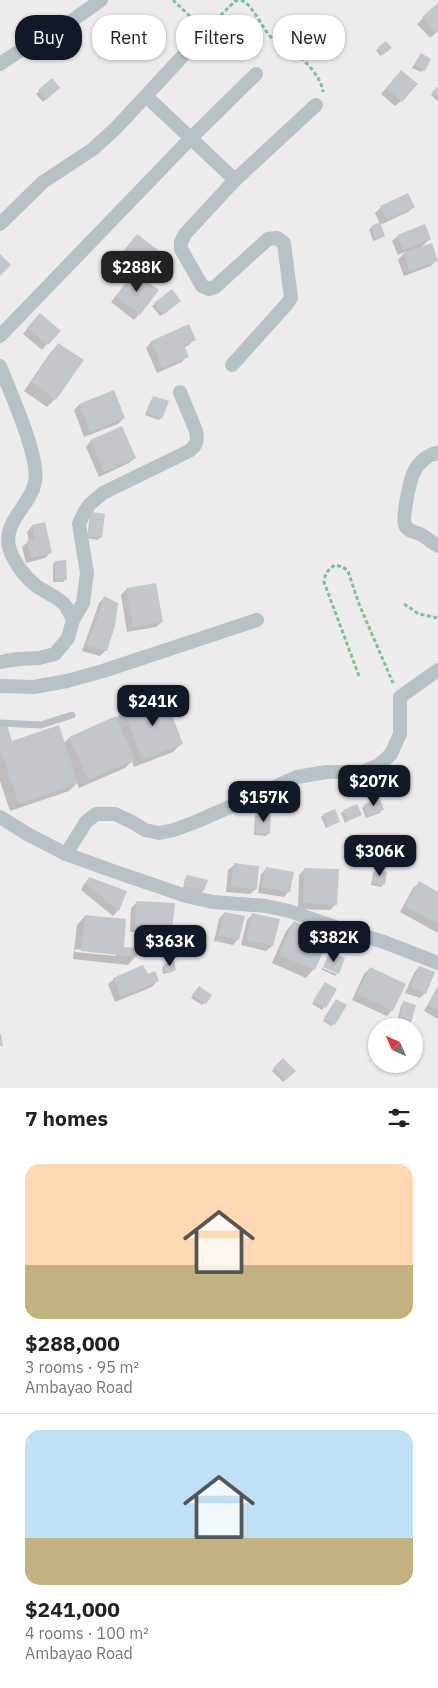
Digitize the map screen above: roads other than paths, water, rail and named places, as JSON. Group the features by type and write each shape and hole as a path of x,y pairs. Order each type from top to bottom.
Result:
{"street":[{"path":"0,64 70,22 101,0"},
{"path":"0,224 43,182 93,149 179,60"},
{"path":"0,336 191,138 256,74"},
{"path":"146,96 235,180"},
{"path":"232,365 291,298 284,242 277,238 268,239 215,287 209,289 202,286 181,249 181,242 185,234 235,180 316,104"},
{"path":"0,366 23,423 36,468 35,483 13,522 8,535 9,548 23,573 35,584 64,604 73,620"},
{"path":"0,662 39,658 55,654 68,638 73,620 84,603 87,573 79,524 84,513 90,504 103,493 195,446 196,431 180,392"},
{"path":"438,454 433,454 421,462 414,472 403,516 406,526 412,532 421,535 438,546"},
{"path":"0,686 34,686 67,681 257,620"},
{"path":"66,854 86,822 96,814 115,814 145,830 159,834 198,822 297,778 326,772 362,772 379,765 391,754 400,734 400,697 438,670"},
{"path":"0,817 29,835 66,854 186,896 213,902 266,906 289,910 384,942 438,963"}],"lane":[{"path":"0,723 41,725 72,715"}]}
